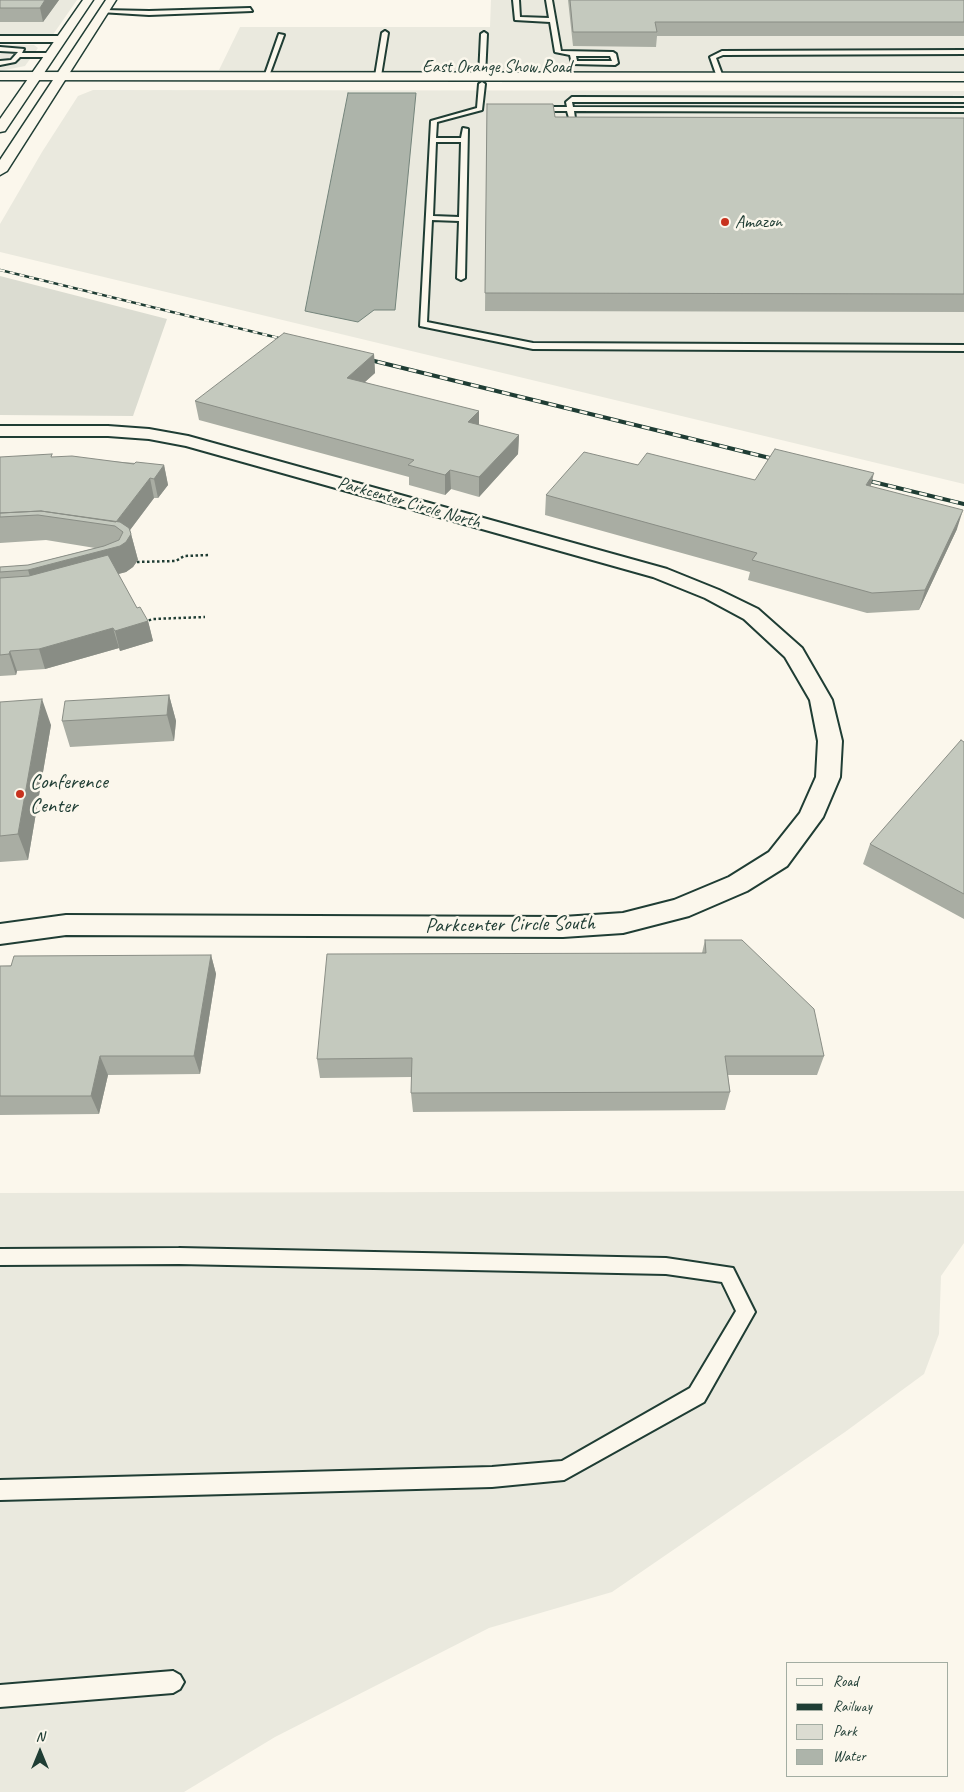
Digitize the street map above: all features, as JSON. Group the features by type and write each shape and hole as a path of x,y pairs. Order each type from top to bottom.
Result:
{"main road":[{"path":"0,128 88,0"},
{"path":"0,171 111,0"},
{"path":"0,76 32,80"},
{"name":"East Orange Show Road","path":"32,80 266,76 378,76 482,80 575,76 964,77"},
{"name":"East Orange Show Road","path":"59,79 482,80 964,85"},
{"path":"0,83 32,80"}],"street":[{"path":"0,39 60,39"},
{"name":"Parkcenter Circle North","path":"0,431 108,431 149,434 205,446 660,573 712,594 751,614 794,653"},
{"name":"Parkcenter Circle South","path":"0,934 66,926 562,927 623,923 680,909 738,884 778,859 811,818 828,776 830,741 821,700 794,653"}],"lane":[{"path":"103,12 249,12 254,0"},
{"path":"516,0 517,19 552,20"},
{"path":"550,0 558,52 614,54 615,63 574,63"},
{"path":"378,76 385,33"},
{"path":"480,108 484,34"},
{"path":"266,76 281,35"},
{"path":"0,49 22,50 13,61 0,63"},
{"path":"720,77 713,57 722,53 964,52"},
{"path":"573,54 575,76"},
{"path":"18,55 49,55"},
{"path":"578,120 571,118 570,102 572,99 964,100"},
{"path":"769,99 775,112"},
{"path":"490,109 480,108 434,121 423,324 533,346 964,348"},
{"path":"527,109 775,112 964,110"},
{"path":"461,278 465,129"},
{"path":"433,140 465,140"},
{"path":"428,218 463,219"},
{"path":"0,1256 179,1256 666,1266 727,1274 746,1312 697,1395 564,1470 492,1477 0,1490"},
{"path":"0,1696 174,1682"}],"path":[{"path":"137,562 176,561 184,556 209,555"},
{"path":"139,623 153,619 205,617"}],"shaded area":[{"path":"0,0 77,0 52,36 0,36"},
{"path":"491,0 964,0 964,74 219,70 240,27 490,27"},
{"path":"0,45 34,45 38,48 25,66 0,71"},
{"path":"93,90 964,91 964,484 0,252 0,224 42,152 78,96"},
{"path":"964,1191 964,1243 941,1276 939,1334 924,1374 845,1432 612,1592 489,1628 275,1737 184,1792 0,1792 0,1193"}],"green space":[{"path":"0,276 167,319 133,416 0,415"}],"water":[{"path":"348,93 416,93 395,310 374,310 358,322 305,311"}],"building":[{"path":"0,0 45,0 40,8 0,8"},
{"path":"570,0 964,0 964,22 655,22 657,32 573,32"},
{"name":"Amazon","path":"487,104 553,104 555,117 964,118 964,294 485,293"},
{"path":"284,333 374,354 347,378 479,411 468,422 519,435 479,477 450,470 445,475 408,465 414,460 195,401"},
{"path":"775,449 874,473 866,485 963,510 925,590 872,593 752,560 757,553 546,495 584,452 638,465 647,453 755,480"},
{"path":"52,454 51,457 72,456 134,464 136,462 164,465 154,479 150,478 116,522 41,511 0,513 0,457"},
{"path":"41,511 120,522 129,528 131,534 126,542 120,546 28,570 0,572 0,567 28,565 104,546 119,540 123,532 115,526 38,515 0,517 0,513"},
{"path":"108,555 137,608 140,607 148,621 115,631 113,628 39,649 10,651 9,654 0,655 0,578 29,576"},
{"path":"169,695 167,715 62,721 65,701"},
{"path":"42,699 18,834 0,836 0,702"},
{"path":"961,740 964,742 964,894 870,844"},
{"path":"705,940 742,940 814,1009 824,1056 725,1056 730,1092 411,1093 412,1058 317,1059 327,954 706,953"},
{"path":"211,955 194,1056 100,1056 91,1096 0,1096 0,966 11,966 14,956"}],"railway":[{"path":"0,270 291,341"},
{"path":"362,358 782,461"},
{"path":"857,478 964,504"}],"place":[{"name":"Amazon","path":"725,222"},
{"name":"Conference Center","path":"20,794"}]}
